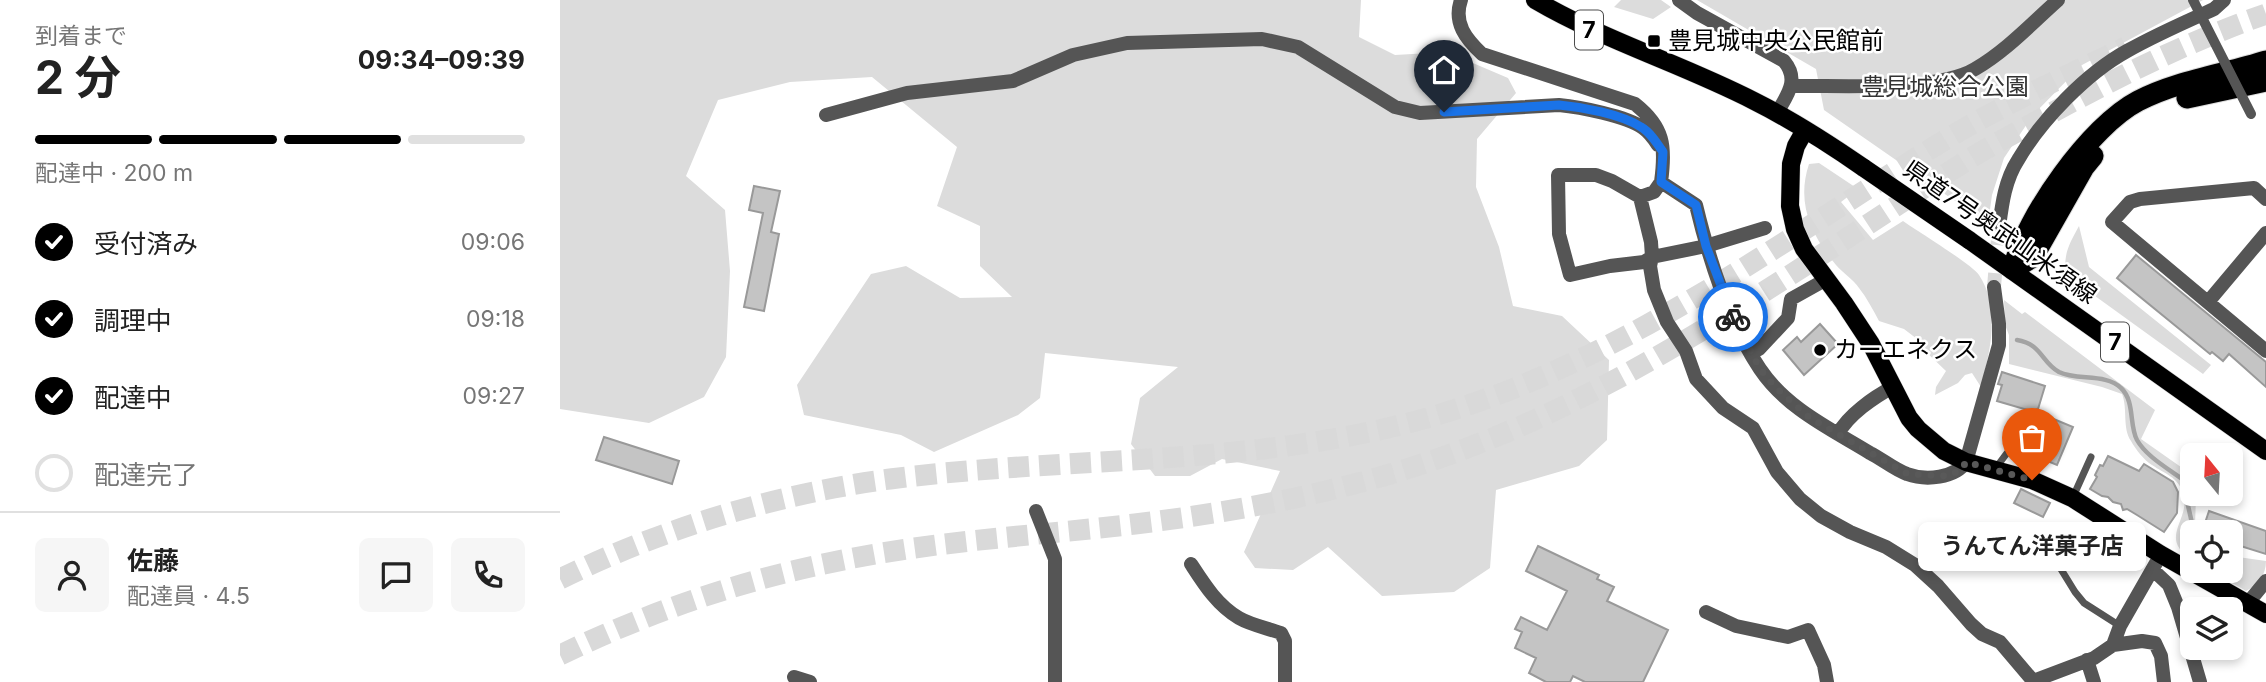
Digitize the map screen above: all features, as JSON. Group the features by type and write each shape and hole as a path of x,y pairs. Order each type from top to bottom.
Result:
{"highway":[{"path":"2013,269 2018,247 2061,176 2114,118 2136,102 2155,93 2266,61"},
{"path":"2013,269 2033,257 2084,167 2099,149 2133,121 2151,109 2171,102 2266,81"}],"main road":[{"name":"県道7号奥武山米須線","path":"1535,0 1587,29 1719,84 1777,113 1826,142 2013,269 2266,451"},
{"path":"1805,130 1791,163 1790,206 1799,240 1871,344 1918,429 1944,451 1966,462 2032,480 2072,498 2157,562 2266,614"}],"street":[{"path":"1461,0 1458,23 1468,41 1482,54 1635,104 1650,116 1662,139 1661,182 1654,192 1640,197"},
{"path":"1679,0 1697,13 1784,61 1792,73 1792,86 1777,113"},
{"path":"1792,86 1905,85 1943,80 1972,71 2002,50 2058,0"},
{"path":"2193,0 2251,114"},
{"path":"1999,227 2002,200 2017,160 2049,118 2084,83 2125,52 2214,9 2224,0"},
{"path":"826,115 907,93 1013,80 1073,55 1127,43 1262,39 1298,47 1395,107 1420,113 1559,105 1575,107 1631,121 1643,128 1663,152"},
{"path":"1765,228 1706,246 1652,257 1644,262 1609,266 1570,275 1559,234 1558,176 1596,175 1640,197 1651,242 1652,257 1650,266 1654,290 1667,322 1686,351 1696,379 1723,408 1752,428 1777,472 1800,499 1821,516 1915,565 1938,586 1970,624 1982,634 2000,642 2034,682 2088,660 2113,645 2142,641 2155,643 2161,656 2164,682"},
{"path":"1661,182 1696,205 1706,246 1734,319 1760,369 1775,387 1810,418 1908,474 1947,476 1961,470 1966,462 1999,345 1994,287"},
{"path":"2265,348 2112,222 2130,202 2140,199 2254,188 2266,199"},
{"path":"2208,302 2266,233"},
{"path":"1752,353 1788,318 1791,299 1825,279"},
{"path":"1838,434 1851,418 1893,387"},
{"path":"1036,511 1055,559 1055,682"},
{"path":"2113,645 2120,626 2157,562"},
{"path":"2157,562 2178,607 2200,682"},
{"path":"1191,564 1208,590 1224,607 1240,619 1281,633 1285,641 1285,682"},
{"path":"2247,604 2266,581"},
{"path":"1706,612 1736,626 1788,637 1808,630 1824,664 1827,682"},
{"path":"2088,660 2094,682"},
{"path":"794,677 810,682"}],"lane":[{"path":"1995,470 2007,453 2027,435 2036,415"},
{"path":"2072,498 2091,457"},
{"path":"2059,566 2084,603 2120,626"}],"green space":[{"path":"560,0 1361,0 1359,37 1395,55 1447,52 1508,78 1516,93 1477,139 1476,187 1499,247 1513,306 1562,316 1609,360 1607,440 1579,466 1496,490 1490,568 1454,592 1382,596 1328,547 1293,570 1255,568 1244,552 1280,471 1222,459 1190,476 1155,476 1131,444 1140,398 1178,367 1045,353 1040,398 1018,415 934,452 901,435 804,415 797,385 871,274 906,266 960,298 1012,297 980,266 980,226 937,206 957,147 872,77 790,82 718,100 686,176 725,210 730,271 726,357 704,397 649,423 560,409"},
{"path":"1621,0 1661,0 1671,7 1653,19 1614,7"},
{"name":"豊見城総合公園","path":"1697,0 2203,0 2082,65 2033,115 2004,158 1992,195 1988,224 1824,110 1816,69"},
{"path":"1819,163 1858,189 1841,202 1873,240 1903,221 1956,256 1979,275 1986,288 1992,316 1988,359 1981,387 1972,373 1935,395 1936,387 1946,371 1924,350 1921,342 1904,329 1879,321 1857,285 1827,254 1813,230 1805,205 1805,178 1809,164"},
{"path":"2079,226 2089,267 2211,365 2203,374 2066,275 2065,261"},
{"path":"2004,300 2022,314 2025,312 2155,410 2141,439 2180,466 2180,486 2146,460 2133,444 2128,436 2122,394 2009,364 2009,335 2005,325"},
{"path":"2184,506 2196,506 2195,520 2180,520"},
{"path":"2180,522 2180,549 2176,536"},
{"path":"2243,558 2266,561 2265,571 2260,579 2246,591 2232,583 2243,583"}],"building":[{"path":"754,186 780,191 771,232 779,234 764,311 744,307 763,213 749,210"},
{"path":"2136,255 2266,362 2266,387 2229,354 2223,361 2212,352 2210,354 2117,278"},
{"path":"1820,324 1838,344 1804,375 1783,350 1797,337 1801,342"},
{"path":"2002,372 2045,386 2038,409 2031,411 1997,401 2002,385 1998,384"},
{"path":"2044,415 2073,427 2057,465 2028,453"},
{"path":"604,437 679,461 672,484 596,460"},
{"path":"2108,456 2139,471 2144,464 2173,482 2178,492 2177,513 2164,532 2127,509 2123,510 2121,504 2090,489 2100,465 2103,466"},
{"path":"2021,489 2050,503 2043,517 2014,503"},
{"path":"2209,511 2235,520 2206,520"},
{"path":"2243,523 2266,531 2266,554 2243,547"},
{"path":"1538,546 1599,575 1597,579 1614,587 1607,601 1668,630 1643,682 1585,682 1573,676 1570,682 1546,682 1529,673 1536,658 1515,648 1522,632 1515,629 1521,617 1547,630 1567,591 1526,571"}],"waterway":[{"path":"2017,340 2032,345 2059,372 2108,380 2121,388 2128,400 2133,427 2141,446 2182,479 2191,520"}],"tunnel":[{"path":"560,655 669,609 781,574 859,557 928,546 1135,524 1248,507 1324,492 1398,472 1506,433 1575,401 1709,326 1993,145 2151,62 2266,14"},
{"path":"560,579 680,529 805,494 890,479 957,472 1227,453 1294,445 1361,434 1427,418 1499,394 1568,365 1635,332 1763,256 1953,135 2017,100 2126,47"},
{"path":"1994,287 1999,227"}],"way so far":[{"path":"1733,317 1760,369 1775,387 1810,418 1908,474 1925,477 1947,476 1961,470 1966,462 2032,480"}],"place":[{"name":"豊見城中央公民館前","path":"1654,41"},
{"name":"カーエネクス","path":"1820,350"},
{"name":"うんてん洋菓子店","path":"2032,480"}],"route":[{"path":"1444,112 1559,105 1631,121 1643,128 1663,152 1661,182 1696,205 1706,246 1733,317"}]}
